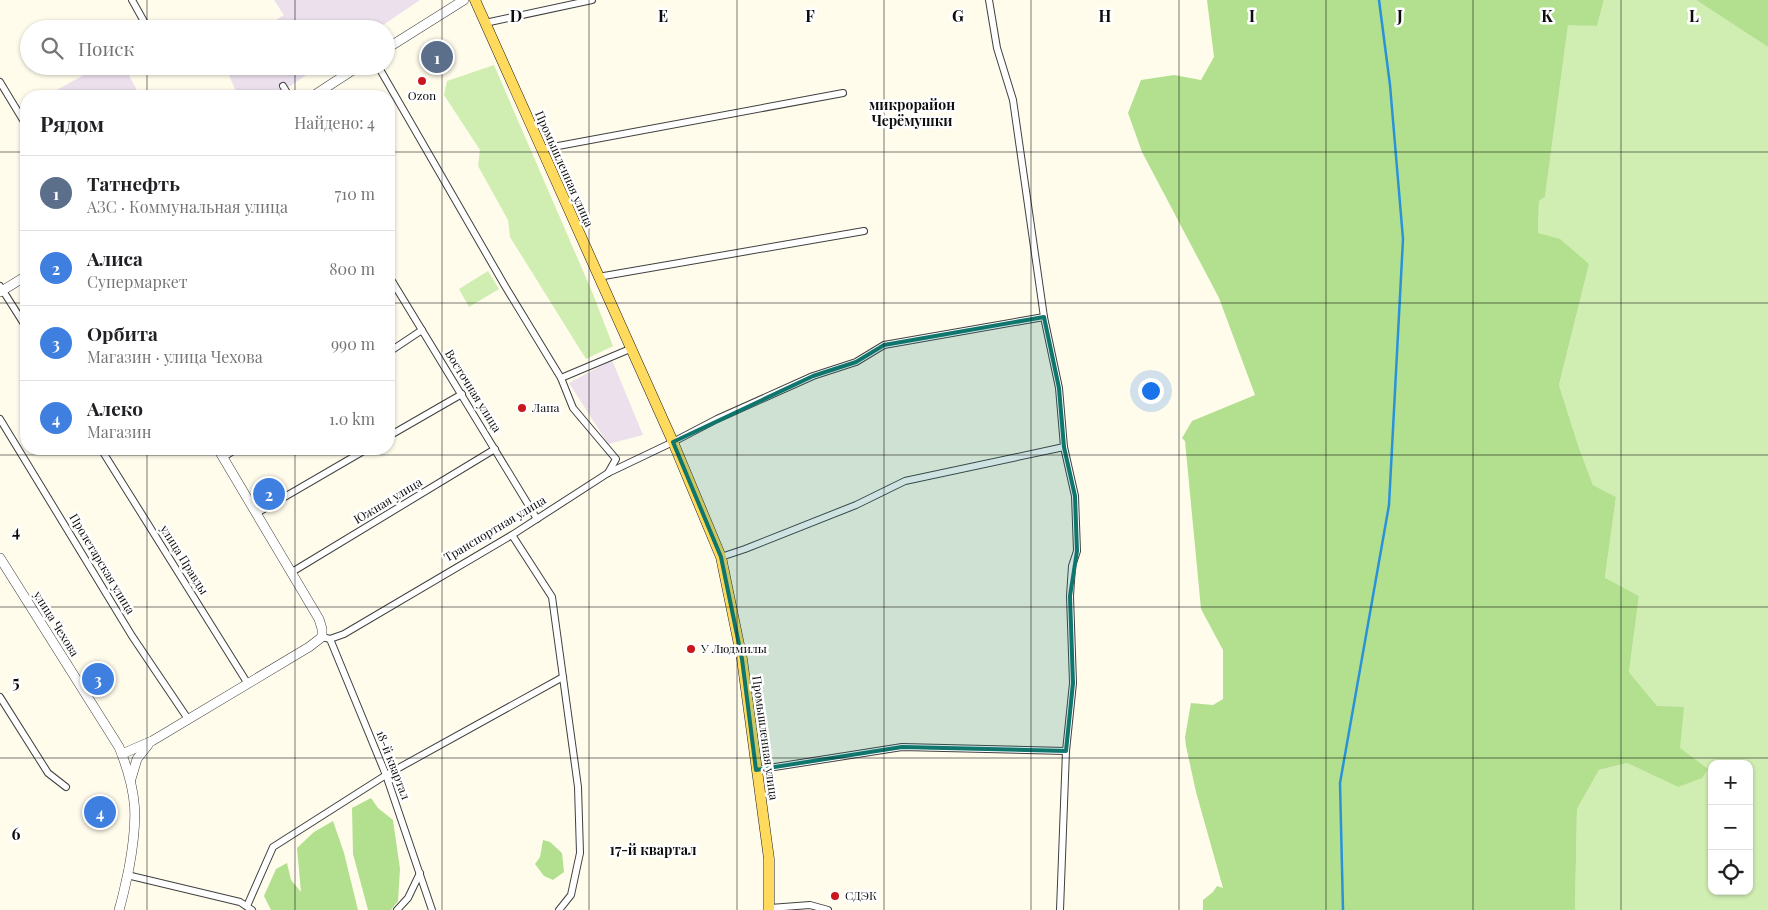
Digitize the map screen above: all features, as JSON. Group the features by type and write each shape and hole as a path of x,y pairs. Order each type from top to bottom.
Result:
{"main road":[{"name":"Промышленная улица","path":"474,0 673,442 721,557 742,659 768,859 769,909"}],"street":[{"path":"132,0 144,20"},
{"path":"395,43 464,0"},
{"path":"485,23 592,0"},
{"path":"989,0 997,48 1013,100 1044,316 1058,388 1064,447 1075,496 1078,550 1072,566 1070,596 1073,682 1066,751 1060,910"},
{"path":"322,90 345,75"},
{"path":"383,75 392,90"},
{"path":"0,82 20,115"},
{"path":"283,86 285,90"},
{"path":"542,149 843,93"},
{"path":"395,95 505,286 561,378 572,408 616,459 608,473"},
{"path":"598,277 864,231"},
{"path":"20,279 1,289 20,318"},
{"name":"Восточная улица","path":"395,286 537,519"},
{"name":"Транспортная улица","path":"152,741 309,647 326,638 344,634 512,535 608,473 716,419 813,376 856,362 884,346 1044,316"},
{"path":"395,348 422,330"},
{"path":"561,378 630,349"},
{"path":"395,433 462,394"},
{"name":"Пролетарская улица","path":"0,419 20,452"},
{"path":"721,557 746,549 856,505 905,481 1064,447"},
{"name":"Южная улица","path":"292,572 495,449"},
{"name":"Пролетарская улица","path":"22,455 132,636 188,719"},
{"name":"улица Правды","path":"106,455 248,684"},
{"path":"222,455 319,619 326,638"},
{"path":"257,513 357,455"},
{"path":"512,535 552,597 578,787 580,853 571,895 558,910"},
{"name":"улица Чехова","path":"0,558 122,754"},
{"name":"18-й квартал","path":"326,638 386,775 432,910"},
{"path":"127,875 240,902 250,908 273,847 386,775 563,677"},
{"path":"0,696 48,773 66,787"},
{"path":"119,910 136,824 135,801 131,780 122,754 152,741"},
{"path":"131,780 137,759 152,741"},
{"path":"756,770 902,747 1066,751"},
{"path":"397,910 408,898 420,873"},
{"path":"769,909 810,904 828,910"}],"highlighted area":[{"path":"1044,317 1059,388 1064,447 1075,496 1077,551 1070,596 1073,683 1066,751 902,747 756,770 742,659 721,557 673,442 813,376 856,362 884,345"}],"shaded area":[{"path":"274,0 420,0 390,20 276,20 284,15"},
{"path":"84,75 129,75 137,90 57,90"},
{"path":"229,75 306,75 284,90 235,90"},
{"path":"612,360 643,435 608,444 569,383"}],"green space":[{"path":"1207,0 1604,0 1597,26 1568,25 1545,197 1539,201 1538,233 1560,239 1589,264 1559,385 1593,485 1616,497 1605,578 1639,596 1629,672 1657,706 1684,707 1680,748 1708,769 1702,778 1678,787 1627,763 1599,770 1577,809 1575,910 1203,910 1203,900 1217,886 1223,888 1196,792 1185,737 1191,703 1213,705 1223,699 1223,650 1201,609 1185,441 1182,438 1192,421 1255,395 1219,298 1142,152 1128,113 1141,80 1174,75 1201,80 1214,57"},
{"path":"1604,0 1696,0 1768,47 1768,910 1575,910 1577,809 1599,770 1627,763 1678,787 1680,748 1657,706 1629,672 1639,596 1605,579 1616,497 1593,485 1559,385 1589,264 1538,233 1539,201 1545,197 1568,24 1597,26"},
{"path":"1696,0 1768,0 1768,47"},
{"path":"494,65 593,294 613,346 586,359 510,237 508,220 478,166 480,150 444,95 447,81"},
{"path":"488,271 499,289 469,307 459,289"},
{"path":"371,798 378,808 393,820 400,869 398,901 391,910 368,910 353,854 352,808"},
{"path":"333,821 344,853 358,910 271,910 264,896 276,869 287,863 291,880 301,892 297,848 314,832"},
{"path":"543,840 550,842 562,853 564,872 553,880 544,876 535,864 540,857"}],"waterway":[{"path":"1343,910 1340,783 1389,505 1403,239 1390,85 1379,0"}],"place":[{"name":"Татнефть","path":"437,57"},
{"name":"Ozon","path":"422,81"},
{"name":"Лана","path":"522,408"},
{"name":"Алиса","path":"269,494"},
{"name":"У Людмилы","path":"691,649"},
{"name":"Орбита","path":"98,679"},
{"name":"Алеко","path":"100,812"},
{"name":"СДЭК","path":"835,896"}],"district":[{"name":"микрорайон Черёмушки","path":"912,114"},
{"name":"17-й квартал","path":"653,850"}]}
